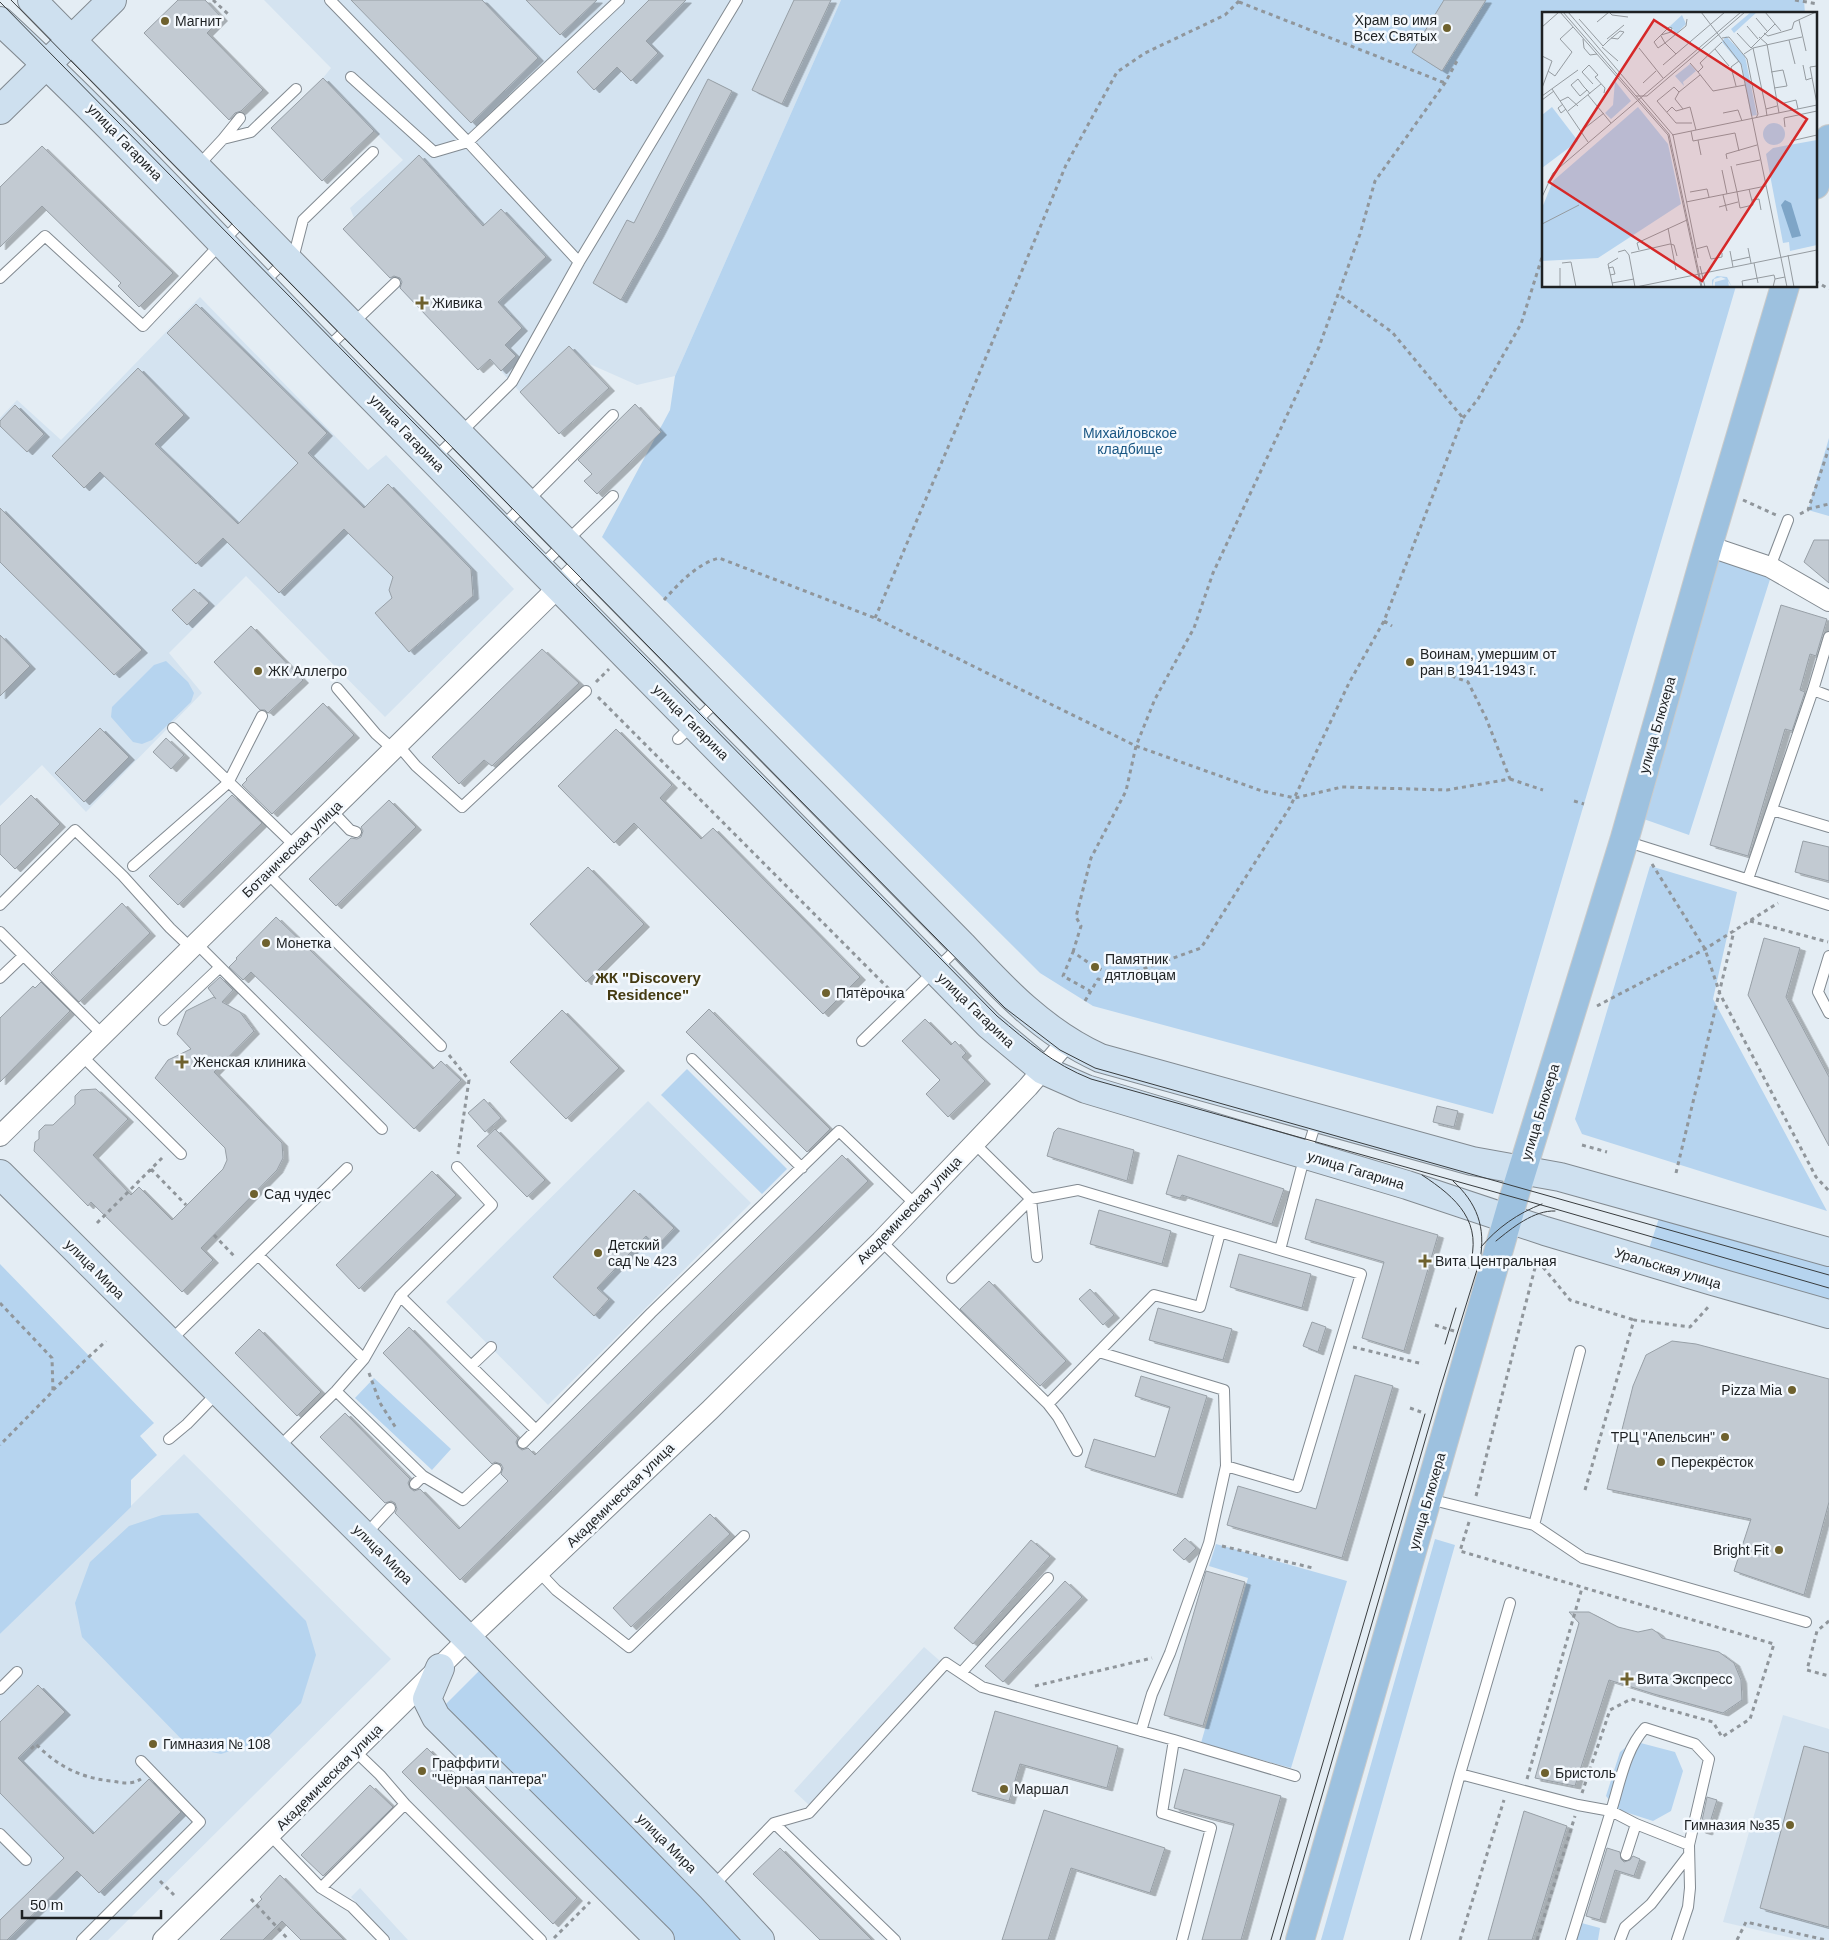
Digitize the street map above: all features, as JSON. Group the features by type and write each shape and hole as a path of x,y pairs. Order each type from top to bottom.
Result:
{"main road":[{"path":"32,0 720,698 1014,1000 1068,1040 1100,1058 1472,1161 1560,1177 1829,1252"},
{"path":"0,110 112,0"},
{"name":"улица Гагарина","path":"0,21 131,147 261,285 558,587 685,732 935,970 989,1024 1043,1070 1086,1089 1306,1154 1508,1218"},
{"path":"1816,182 1829,139"},
{"name":"улица Блюхера","path":"1300,1940 1522,1169 1632,843 1708,546 1784,288"},
{"name":"улица Мира","path":"0,1174 468,1639 712,1888 760,1940"},
{"name":"Уральская улица","path":"1508,1218 1704,1279 1829,1314"},
{"path":"440,1668 427,1699 436,1717 660,1940"}],"street":[{"path":"1708,546 1770,567 1829,601"},
{"name":"Ботаническая улица","path":"0,1136 585,561"},
{"name":"Академическая улица","path":"163,1940 468,1639 710,1410 881,1241 1043,1070 1068,1040"}],"lane":[{"path":"330,0 468,142 579,262"},
{"path":"351,77 434,152 468,142 619,0"},
{"path":"433,460 512,382 579,262 737,0"},
{"path":"223,139 251,132 296,89"},
{"path":"197,167 240,118"},
{"path":"261,285 295,251 303,220 373,152"},
{"path":"0,278 45,236 143,326 246,217"},
{"path":"325,350 395,283"},
{"path":"500,528 613,415"},
{"path":"539,568 613,496"},
{"path":"1770,567 1788,520"},
{"path":"1748,879 1813,690 1829,637"},
{"path":"337,688 376,734 396,748 462,807 590,691"},
{"path":"1813,690 1829,696"},
{"path":"685,732 720,698"},
{"path":"133,866 228,782 262,716"},
{"path":"173,728 295,846"},
{"path":"332,810 350,830 356,832"},
{"path":"1772,810 1829,827"},
{"path":"0,905 76,830 123,876 170,928 220,968 382,1129"},
{"path":"1632,843 1748,879 1792,895 1829,905"},
{"path":"267,873 441,1046"},
{"path":"0,932 103,1035"},
{"path":"862,1041 962,945"},
{"path":"0,978 23,956"},
{"path":"1829,956 1818,992 1829,1013"},
{"path":"164,1020 220,968"},
{"path":"82,1056 178,1150"},
{"path":"692,1059 802,1168"},
{"path":"1280,1250 1317,1118"},
{"path":"523,1443 651,1313 839,1131 915,1204"},
{"path":"974,1142 1031,1199 1036,1257"},
{"path":"277,1450 336,1391 364,1359 400,1296 492,1205 457,1167"},
{"path":"169,1342 348,1168"},
{"path":"952,1278 1031,1199 1078,1190 1360,1274 1297,1487 1226,1466"},
{"path":"1048,1404 1154,1295 1200,1307 1220,1232"},
{"path":"881,1241 1048,1404 1058,1416 1077,1451"},
{"path":"258,1255 364,1359"},
{"path":"400,1296 536,1430"},
{"path":"471,1366 491,1347"},
{"path":"1534,1525 1580,1351"},
{"path":"1099,1352 1224,1390 1226,1466 1209,1543 1170,1653 1152,1694 1141,1731"},
{"path":"336,1391 423,1476 464,1500 496,1468"},
{"path":"169,1439 187,1424 218,1392"},
{"path":"415,1484 423,1476"},
{"path":"1428,1498 1534,1525 1582,1558 1806,1622"},
{"path":"364,1535 390,1508"},
{"path":"539,1572 556,1590 629,1647 744,1536"},
{"path":"961,1673 1048,1578"},
{"path":"1415,1940 1460,1774 1510,1604"},
{"path":"712,1888 774,1823 809,1812 946,1663 982,1687 1174,1740 1294,1776"},
{"path":"0,1689 17,1672"},
{"path":"1571,1940 1628,1755 1636,1737 1645,1728 1695,1744 1709,1759 1689,1845 1690,1888 1688,1907 1677,1940"},
{"path":"1174,1740 1162,1813 1212,1828 1182,1940"},
{"path":"355,1751 380,1775 405,1804 541,1940"},
{"path":"82,1940 200,1822 141,1761"},
{"path":"1460,1774 1578,1805 1611,1811 1636,1824 1689,1845"},
{"path":"321,1888 405,1804"},
{"path":"774,1823 895,1940"},
{"path":"1626,1854 1636,1824"},
{"path":"0,1834 26,1860"},
{"path":"270,1835 321,1888 352,1907 384,1940"},
{"path":"1620,1940 1625,1927 1651,1904 1688,1856"}],"path":[{"path":"213,0 228,15"},
{"path":"1795,0 1818,4"},
{"path":"875,618 1066,165 1117,72 1145,53 1225,15 1240,1 1445,83"},
{"path":"1090,990 1063,976 1081,926 1076,917 1091,858 1126,791 1136,746 1155,699 1194,628 1214,573 1319,347 1360,234 1375,181 1445,83 1457,61"},
{"path":"1084,1000 1098,979 1113,983 1121,978 1201,948 1290,807 1349,683 1384,620 1463,418 1478,399 1521,324 1542,257"},
{"path":"1816,282 1829,288"},
{"path":"1338,294 1392,332 1463,418"},
{"path":"1808,510 1829,448"},
{"path":"1740,498 1788,520 1808,510 1829,504"},
{"path":"664,600 675,587 706,562 720,558 875,618 1136,746 1262,791 1295,798 1342,787 1447,790 1510,779 1543,790"},
{"path":"1384,620 1392,626"},
{"path":"610,669 590,691 902,1001"},
{"path":"1435,670 1468,682 1486,718 1510,779"},
{"path":"1574,800 1584,804"},
{"path":"1632,843 1705,949 1720,994 1816,1177 1829,1191"},
{"path":"1594,1008 1705,949 1792,895"},
{"path":"1750,921 1829,942"},
{"path":"1676,1173 1734,931"},
{"path":"1073,952 1095,967 1121,978"},
{"path":"441,1046 469,1080 457,1167"},
{"path":"1582,1145 1607,1152"},
{"path":"97,1223 151,1169 178,1150"},
{"path":"151,1169 186,1205"},
{"path":"214,1235 245,1268"},
{"path":"1710,1305 1690,1327 1634,1320 1570,1300 1537,1260 1460,1551 1774,1644 1750,1718 1732,1730"},
{"path":"0,1303 52,1358 53,1391"},
{"path":"1584,1490 1634,1320"},
{"path":"1436,1325 1446,1328"},
{"path":"0,1445 106,1341"},
{"path":"1340,1344 1423,1364"},
{"path":"364,1359 380,1403 400,1433"},
{"path":"1410,1408 1421,1412"},
{"path":"1209,1543 1313,1568"},
{"path":"1460,1940 1508,1786 1526,1783 1582,1588"},
{"path":"1829,1621 1817,1631 1806,1670 1829,1676"},
{"path":"1006,1694 1170,1653"},
{"path":"31,1749 36,1744 56,1763 68,1770 99,1780 133,1784 152,1772"},
{"path":"1537,1940 1568,1837"},
{"path":"150,1871 174,1895"},
{"path":"251,1899 287,1940"},
{"path":"552,1940 591,1901"},
{"path":"1737,1940 1746,1922 1826,1940"}],"shaded area":[{"path":"264,0 841,0 675,376 637,385 585,362 569,346 520,392 490,359 478,370 343,229 354,218 350,208 403,160 374,131 322,181 271,128 331,68"},
{"path":"200,297 368,470 386,455 514,589 385,717 246,576 169,653 202,693 86,812 42,765 0,806 0,418 17,400 61,440"},
{"name":"Детский сад № 423","path":"648,1101 751,1203 548,1405 446,1302"},
{"name":"Гимназия № 108","path":"184,1454 391,1659 108,1940 0,1940 0,1634"},
{"path":"924,1647 940,1661 809,1805 794,1791"},
{"name":"Гимназия №35","path":"1783,1715 1829,1729 1829,1940 1801,1940 1723,1922"},
{"path":"360,1888 408,1940 391,1940 351,1897"}],"green space":[{"name":"Михайловское кладбище","path":"841,0 1804,0 1805,12 1542,12 1542,288 1735,288 1493,1114 1093,1006 1040,973 602,537 670,410 675,376"},
{"path":"1829,438 1829,516 1808,510"},
{"path":"1718,556 1772,573 1689,835 1638,817"},
{"path":"166,661 188,682 194,693 191,702 152,740 142,744 133,742 111,717 112,707 154,665"},
{"path":"1650,866 1737,892 1713,999 1827,1211 1582,1134 1575,1119"},
{"path":"687,1069 787,1169 762,1194 661,1095"},
{"path":"1659,1218 1829,1266 1829,1299 1649,1249"},
{"path":"0,1264 154,1423 140,1436 157,1455 131,1480 131,1507 0,1634"},
{"path":"374,1378 451,1449 432,1470 355,1398"},
{"path":"198,1513 306,1621 316,1655 301,1703 265,1740 221,1754 189,1747 82,1637 75,1603 90,1562 129,1526 162,1515"},
{"path":"1435,1539 1455,1545 1343,1940 1321,1940"},
{"path":"1216,1544 1347,1581 1291,1768 1201,1743 1248,1578 1209,1566"},
{"path":"488,1662 760,1940 660,1940 441,1723 446,1704"},
{"path":"1633,1741 1675,1752 1683,1771 1671,1811 1653,1821 1616,1809 1606,1796 1620,1752"},
{"path":"1574,1921 1600,1928 1598,1940 1569,1940"}],"building":[{"path":"178,0 205,0 222,18 207,33 263,90 229,120 144,33"},
{"path":"351,0 482,0 538,58 471,123"},
{"path":"526,0 597,0 560,35"},
{"path":"649,0 686,0 646,41 658,53 631,81 617,67 594,90 577,72"},
{"path":"794,0 831,0 782,104 752,90"},
{"name":"Храм во имя Всех Святых","path":"1444,0 1486,0 1442,71 1412,52"},
{"path":"323,78 374,131 322,181 271,128"},
{"path":"708,79 732,91 658,234 621,300 593,283 627,220 634,223"},
{"path":"42,146 173,273 139,307 118,286 121,283 42,206 0,247 0,187"},
{"path":"419,155 483,226 501,209 546,257 498,302 522,328 505,345 516,356 501,371 490,359 478,370 400,288 402,282 400,278 394,276 390,278 343,229"},
{"path":"196,304 327,433 308,453 364,508 388,484 471,569 473,596 409,652 375,613 392,598 389,590 393,577 344,529 279,593 223,538 196,564 100,472 84,488 52,456 138,368 184,415 155,444 238,524 298,463 167,333"},
{"path":"569,346 609,388 559,434 520,392"},
{"path":"635,404 661,432 597,494 584,481 592,474 578,460"},
{"path":"15,405 44,434 27,452 0,426 0,421"},
{"path":"0,508 142,650 114,675 0,562"},
{"path":"1814,540 1829,540 1829,583 1804,562"},
{"path":"194,589 209,603 187,625 172,610"},
{"path":"1781,605 1827,619 1816,656 1810,654 1800,690 1805,692 1792,731 1785,729 1748,856 1710,845"},
{"name":"ЖК Аллегро","path":"251,626 303,680 268,713 265,710 260,710 214,662"},
{"path":"0,635 30,666 0,696"},
{"path":"542,649 579,683 492,766 484,760 459,784 432,757"},
{"path":"323,703 354,735 272,814 242,785"},
{"path":"100,728 129,757 84,802 55,773"},
{"path":"616,729 672,785 660,798 701,839 713,828 860,977 823,1014 634,823 614,843 558,786"},
{"path":"166,738 184,755 171,769 153,752"},
{"path":"31,795 60,824 15,869 0,854 0,826"},
{"path":"232,795 262,823 178,905 149,876"},
{"path":"389,800 416,827 336,906 309,879 351,838 357,839 361,837 363,831 361,827"},
{"path":"1803,841 1829,847 1829,881 1795,872"},
{"path":"588,867 644,924 586,982 530,924"},
{"path":"122,903 150,933 79,1002 51,973"},
{"path":"276,917 433,1069 441,1061 461,1080 414,1129 251,972 243,980 229,967"},
{"path":"1764,938 1800,948 1786,997 1829,1077 1829,1146 1748,995"},
{"path":"220,977 233,990 222,1002 240,1012 254,1031 214,1072 282,1143 283,1158 277,1170 201,1248 213,1260 182,1292 91,1202 88,1206 34,1151 35,1142 39,1139 39,1131 45,1125 53,1125 75,1104 75,1096 81,1090 96,1089 128,1119 93,1155 131,1195 139,1187 172,1220 223,1169 227,1160 225,1148 155,1078 168,1060 191,1049 177,1034 186,1011 214,997 216,999 208,988"},
{"path":"41,982 70,1011 0,1082 0,1018 33,986 35,988"},
{"path":"709,1009 830,1129 807,1152 686,1032"},
{"path":"562,1010 619,1068 566,1119 510,1062"},
{"path":"925,1019 951,1045 955,1041 966,1053 962,1057 985,1081 948,1117 926,1094 940,1080 902,1041"},
{"path":"484,1099 501,1118 485,1132 468,1113"},
{"path":"1437,1106 1458,1111 1454,1127 1433,1122"},
{"path":"1058,1128 1134,1150 1127,1181 1047,1156 1054,1132"},
{"path":"495,1129 545,1180 527,1197 477,1146"},
{"path":"842,1155 868,1181 460,1580 395,1513 397,1509 395,1503 391,1501 385,1503 320,1437 345,1413 410,1479 408,1483 410,1488 414,1491 420,1489 459,1529 508,1481 501,1474 503,1468 501,1464 495,1462 492,1464 383,1353 409,1327 518,1438 516,1442 518,1447 522,1450 528,1448 535,1455"},
{"path":"1178,1155 1284,1189 1272,1224 1182,1195 1180,1198 1166,1194"},
{"path":"432,1171 456,1195 359,1289 336,1265"},
{"path":"634,1190 674,1228 657,1246 646,1236 597,1288 609,1299 594,1316 553,1277"},
{"path":"1316,1199 1438,1235 1404,1351 1362,1338 1384,1262 1305,1239"},
{"path":"1099,1210 1171,1231 1162,1264 1090,1244"},
{"path":"1239,1254 1311,1274 1302,1308 1230,1287"},
{"path":"989,1281 1066,1361 1040,1386 960,1309"},
{"path":"1090,1289 1114,1315 1103,1325 1079,1299"},
{"path":"1158,1308 1232,1329 1223,1360 1149,1340"},
{"path":"1312,1322 1326,1327 1318,1352 1303,1346"},
{"path":"259,1329 321,1392 297,1416 235,1353"},
{"name":"ТРЦ \"Апельсин\"","path":"1672,1341 1696,1344 1829,1379 1829,1502 1804,1595 1734,1571 1751,1519 1607,1489 1633,1386 1646,1355"},
{"path":"1355,1375 1393,1386 1342,1558 1227,1525 1238,1486 1316,1509"},
{"path":"1141,1376 1207,1396 1177,1495 1085,1467 1094,1439 1155,1457 1170,1407 1135,1396"},
{"path":"710,1514 730,1534 631,1627 613,1608"},
{"path":"1185,1538 1196,1548 1184,1560 1173,1550"},
{"path":"1031,1540 1050,1556 973,1644 954,1628"},
{"path":"1206,1571 1245,1582 1203,1726 1164,1715"},
{"path":"1065,1581 1082,1597 1003,1682 985,1666"},
{"path":"1569,1612 1589,1612 1618,1627 1638,1632 1652,1629 1662,1638 1719,1652 1734,1663 1741,1680 1742,1700 1723,1713 1609,1680 1575,1786 1535,1778 1579,1623"},
{"path":"38,1685 65,1712 18,1758 93,1834 149,1779 181,1812 99,1893 77,1871 7,1940 0,1940 0,1920 64,1858 0,1793 0,1722"},
{"path":"995,1711 1118,1746 1107,1788 1020,1764 1009,1801 972,1791"},
{"path":"1804,1746 1829,1753 1829,1927 1760,1908"},
{"path":"427,1748 577,1898 553,1924 402,1772"},
{"path":"1184,1769 1281,1796 1241,1940 1202,1940 1234,1824 1174,1808"},
{"path":"370,1785 393,1807 323,1876 301,1855"},
{"path":"1707,1797 1717,1800 1707,1832 1700,1830"},
{"path":"1044,1810 1165,1848 1150,1893 1071,1868 1048,1940 1002,1940"},
{"path":"1524,1811 1567,1826 1532,1940 1488,1940"},
{"path":"780,1848 872,1940 820,1940 753,1874"},
{"path":"1607,1848 1620,1852 1621,1859 1624,1862 1630,1860 1633,1856 1640,1859 1634,1876 1615,1870 1600,1920 1586,1916"},
{"path":"280,1875 344,1940 301,1940 282,1921 263,1940 220,1940 262,1899 260,1897"}],"tram line":[{"path":"11,0 1005,1008 1060,1050 1095,1068 1829,1275"},
{"path":"0,2 997,1016 1041,1052 1091,1079 1829,1288"},
{"path":"1422,1175 1456,1202 1470,1224 1473,1237 1473,1252 1469,1268"},
{"path":"1280,1940 1440,1389 1480,1260 1482,1237 1478,1216 1468,1198 1453,1181"},
{"path":"1481,1247 1508,1222 1542,1204"},
{"path":"1496,1241 1531,1217 1539,1213 1555,1211"},
{"path":"1445,1344 1456,1308"},
{"path":"1271,1940 1425,1414"}],"place":[{"name":"Магнит","path":"165,21"},
{"name":"Храм во имя Всех Святых","path":"1447,28"},
{"name":"Живика","path":"422,303"},
{"name":"Воинам, умершим от ран в 1941-1943 г.","path":"1410,662"},
{"name":"ЖК Аллегро","path":"258,671"},
{"name":"Монетка","path":"266,943"},
{"name":"Памятник дятловцам","path":"1095,967"},
{"name":"Пятёрочка","path":"826,993"},
{"name":"Женская клиника","path":"182,1062"},
{"name":"Сад чудес","path":"254,1194"},
{"name":"Детский сад № 423","path":"598,1253"},
{"name":"Вита Центральная","path":"1425,1261"},
{"name":"Pizza Mia","path":"1792,1390"},
{"name":"ТРЦ \"Апельсин\"","path":"1725,1437"},
{"name":"Перекрёсток","path":"1661,1462"},
{"name":"Bright Fit","path":"1779,1550"},
{"name":"Вита Экспресс","path":"1627,1679"},
{"name":"Гимназия № 108","path":"153,1744"},
{"name":"Граффити \"Чёрная пантера\"","path":"422,1771"},
{"name":"Бристоль","path":"1545,1773"},
{"name":"Маршал","path":"1004,1789"},
{"name":"Гимназия №35","path":"1790,1825"}],"district":[{"name":"ЖК \"Discovery Residence\"","path":"648,986"}]}
